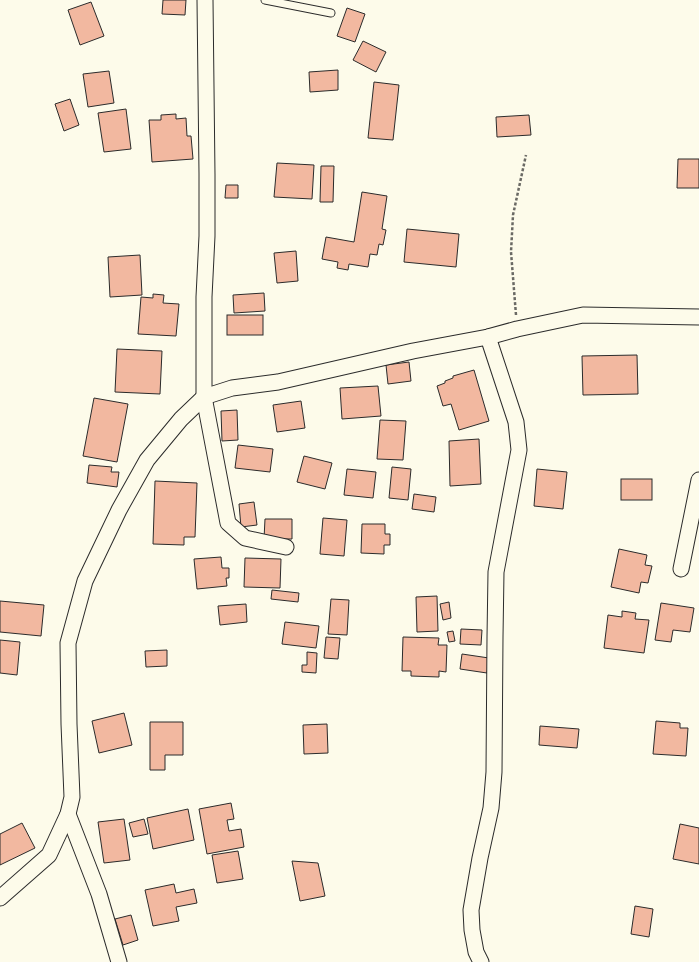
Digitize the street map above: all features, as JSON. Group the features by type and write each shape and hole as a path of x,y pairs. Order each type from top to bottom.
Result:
{"street":[{"path":"205,0 207,236 204,297 204,397 228,523 245,538 286,548"},
{"path":"0,898 49,855 68,814 72,796 68,643 85,581 119,510 147,460 181,419 204,397 232,388 278,382 413,351 488,337 517,329 583,315 699,317"},
{"path":"481,962 476,952 472,930 471,910 490,808 494,772 496,572 519,450 516,422 488,337"},
{"path":"681,569 699,480"},
{"path":"68,814 99,894 119,962"}],"lane":[{"path":"264,0 331,13"}],"path":[{"path":"517,329 511,252 513,215 526,155"}],"building":[{"path":"163,0 186,0 185,15 162,14"},
{"path":"91,2 104,36 80,45 68,10"},
{"path":"347,8 365,14 355,42 337,36"},
{"path":"363,41 386,52 376,72 353,60"},
{"path":"338,70 338,90 310,92 309,72"},
{"path":"109,71 114,103 88,107 83,74"},
{"path":"374,82 399,85 393,140 368,138"},
{"path":"70,99 79,125 64,131 55,104"},
{"path":"126,109 131,149 104,152 98,113"},
{"path":"176,114 176,119 186,118 187,136 191,136 193,159 152,162 149,120 161,120 161,115"},
{"path":"529,115 531,135 497,137 496,117"},
{"path":"678,159 699,159 699,188 677,188"},
{"path":"277,163 314,165 312,199 274,197"},
{"path":"321,166 334,166 333,202 320,202"},
{"path":"226,185 238,185 238,198 225,198"},
{"path":"362,192 387,196 382,229 386,230 383,245 379,244 377,255 370,254 368,267 349,264 348,270 337,268 338,262 322,259 326,237 354,242"},
{"path":"407,229 459,234 456,267 404,262"},
{"path":"296,251 298,281 277,283 274,253"},
{"path":"140,255 142,295 110,297 108,257"},
{"path":"264,293 265,311 234,313 233,295"},
{"path":"153,294 164,295 163,303 179,304 176,336 138,334 141,297 153,298"},
{"path":"227,315 263,315 263,335 227,335"},
{"path":"117,349 162,351 160,394 115,392"},
{"path":"637,355 638,394 583,395 582,356"},
{"path":"409,362 411,381 388,384 386,365"},
{"path":"474,370 489,421 459,430 451,404 443,406 437,386 453,378 453,376"},
{"path":"378,386 381,416 342,419 340,388"},
{"path":"94,398 128,404 117,462 83,456"},
{"path":"301,401 305,428 277,432 273,405"},
{"path":"237,410 238,440 222,441 221,411"},
{"path":"380,420 406,421 403,460 377,459"},
{"path":"479,439 481,484 450,486 449,441"},
{"path":"238,445 273,449 270,472 235,468"},
{"path":"304,456 332,463 325,489 297,482"},
{"path":"89,465 112,467 111,472 119,472 117,487 87,483"},
{"path":"392,467 411,469 408,500 389,498"},
{"path":"347,469 376,472 373,498 344,495"},
{"path":"537,469 567,472 563,509 534,506"},
{"path":"621,479 652,479 652,500 621,500"},
{"path":"155,481 197,483 195,537 184,537 184,545 153,544"},
{"path":"414,494 436,497 434,512 412,509"},
{"path":"254,502 257,525 241,527 239,504"},
{"path":"323,518 347,520 344,556 320,554"},
{"path":"265,519 292,519 292,539 264,539"},
{"path":"362,524 385,524 385,534 390,534 390,545 384,545 384,554 361,553"},
{"path":"619,549 647,555 645,565 652,566 648,583 641,582 639,593 611,587"},
{"path":"221,557 222,568 229,568 229,578 226,578 227,586 197,589 194,559"},
{"path":"245,558 281,559 280,588 244,587"},
{"path":"272,590 299,593 298,602 271,599"},
{"path":"437,596 438,631 417,632 416,597"},
{"path":"331,599 349,600 347,635 328,634"},
{"path":"0,601 44,605 41,636 0,632"},
{"path":"449,602 451,618 443,620 440,604"},
{"path":"661,603 694,608 690,632 673,630 671,642 655,640"},
{"path":"246,604 247,622 220,625 218,606"},
{"path":"622,611 636,613 635,619 649,620 644,653 604,648 608,615 622,617"},
{"path":"285,622 319,626 316,648 282,644"},
{"path":"461,629 482,630 481,645 460,644"},
{"path":"453,631 455,641 449,642 447,632"},
{"path":"326,637 340,638 338,659 324,658"},
{"path":"403,637 439,638 438,645 447,645 446,672 439,671 439,677 411,676 411,671 402,671"},
{"path":"0,640 20,642 17,675 0,673"},
{"path":"167,650 167,666 146,667 145,651"},
{"path":"307,652 317,653 316,673 302,672 302,665 307,665"},
{"path":"462,654 489,658 487,673 460,669"},
{"path":"124,713 132,745 99,753 92,721"},
{"path":"656,721 680,723 680,728 688,728 686,756 653,754"},
{"path":"150,722 183,722 183,755 165,755 165,770 150,770"},
{"path":"327,724 328,753 304,754 303,725"},
{"path":"540,726 579,729 577,748 539,745"},
{"path":"231,803 234,819 227,820 229,831 241,829 244,847 207,854 199,809"},
{"path":"188,809 194,840 153,849 147,818"},
{"path":"124,819 130,860 104,863 98,822"},
{"path":"144,819 148,834 133,837 129,823"},
{"path":"22,823 35,848 0,865 0,834"},
{"path":"680,824 699,828 699,864 673,859"},
{"path":"238,851 243,879 217,883 212,855"},
{"path":"292,861 318,863 325,896 300,901"},
{"path":"174,884 176,893 194,889 197,903 176,907 179,921 153,926 145,890"},
{"path":"635,906 653,909 649,937 631,934"},
{"path":"131,915 138,940 123,945 115,919"}]}
